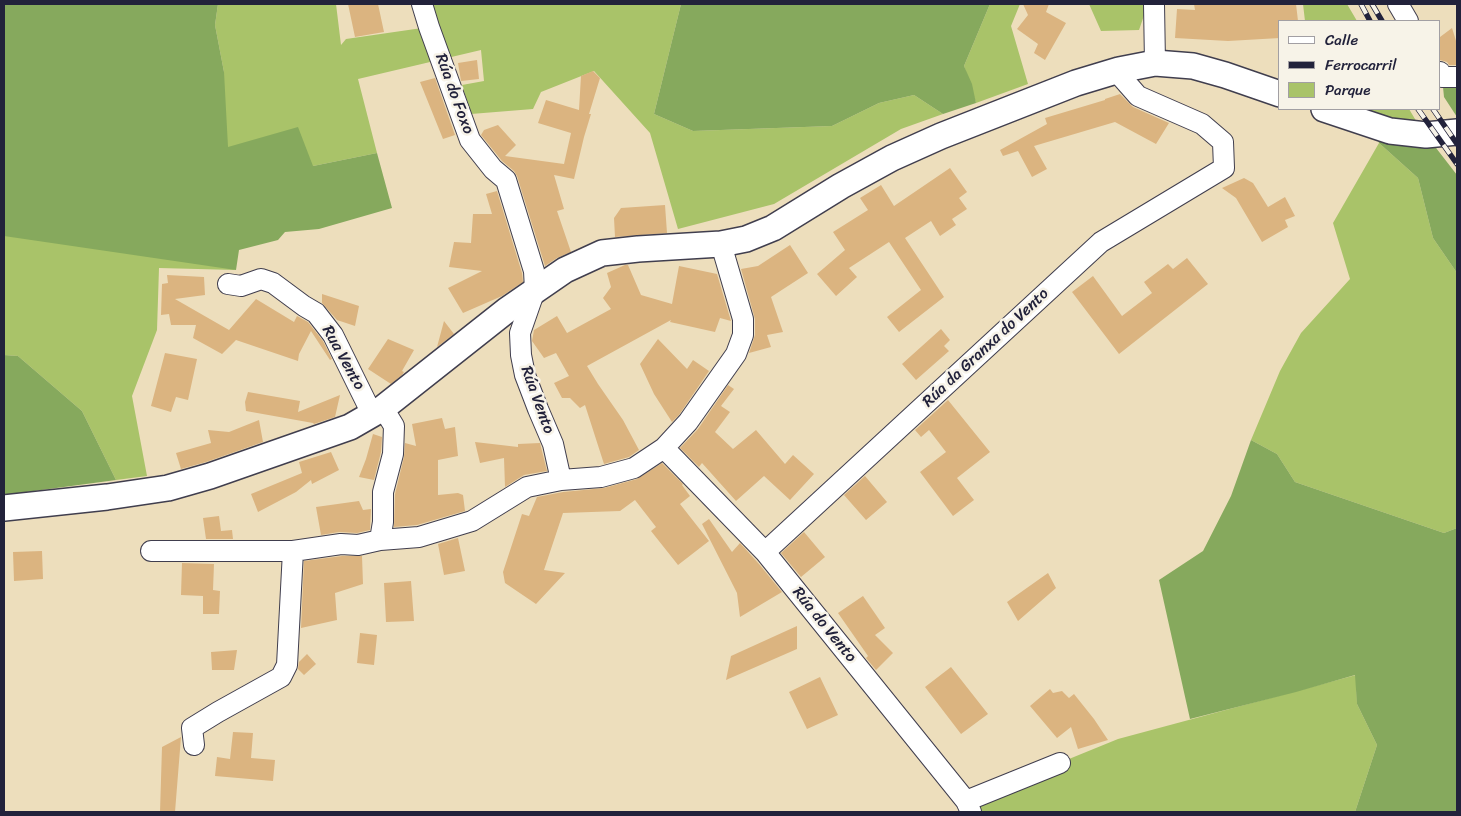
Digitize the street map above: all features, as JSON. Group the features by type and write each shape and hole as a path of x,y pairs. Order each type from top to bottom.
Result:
{"main road":[{"path":"4,508 168,488 210,476 350,428 378,411 507,310 565,270 602,253 638,248 721,244 746,239 773,228 884,162 941,136 1076,83 1116,71 1155,63 1192,66 1278,93"},
{"path":"1327,110 1390,131 1426,135 1457,132"}],"street":[{"name":"Rúa do Foxo","path":"422,4 470,140 493,169 506,180 534,271 535,290"},
{"path":"1154,4 1155,63"},
{"path":"1398,4 1407,20"},
{"name":"Rúa da Granxa do Vento","path":"765,552 1101,242 1224,168 1223,142 1202,124 1138,96 1116,71"},
{"path":"1441,74 1442,77 1457,78"},
{"path":"151,551 293,552 342,544 358,545 380,540 419,537 472,521 527,487 561,480 601,477 634,468 664,448 688,422 736,354 742,335 743,319 721,244"},
{"name":"Rua Vento","path":"228,284 241,286 261,279 273,282 316,313 333,335 378,411"},
{"name":"Rúa Vento","path":"535,290 520,333 521,355 525,374 553,444 561,480"},
{"path":"378,411 394,426 393,454 383,492 383,522 380,540"},
{"name":"Rúa do Vento","path":"664,448 765,552 969,807"},
{"path":"194,745 192,728 281,677 287,664 293,552"},
{"path":"969,807 1060,763"}],"green space":[{"path":"4,4 218,4 215,25 224,72 228,147 298,127 313,166 377,153 392,208 319,229 285,232 278,240 239,250 236,270 4,236"},
{"path":"218,4 336,4 341,45 346,39 429,27 425,4 681,4 654,114 693,131 832,126 879,103 914,95 943,114 901,129 774,204 678,229 650,133 594,71 541,92 533,109 471,114 462,85 484,81 481,50 358,79 377,153 313,166 213,152 224,72 215,25"},
{"path":"681,4 990,4 964,66 972,84 976,103 943,114 914,95 879,103 832,126 693,131 654,114"},
{"path":"990,4 1020,4 1011,26 1028,84 976,103 964,66"},
{"path":"1089,4 1148,4 1139,30 1101,31"},
{"path":"1303,4 1347,4 1356,20 1305,20"},
{"path":"1442,77 1457,77 1457,117 1444,97"},
{"path":"1365,110 1410,110 1418,124 1402,122"},
{"path":"1372,125 1426,135 1457,175 1457,273 1433,238 1418,178 1379,143"},
{"path":"1379,143 1418,178 1433,238 1457,273 1457,528 1444,533 1295,482 1277,454 1251,440 1280,371 1301,333 1350,279 1333,223"},
{"path":"4,235 192,253 236,270 159,268 157,330 132,396 147,476 116,480 82,411 18,356 4,355"},
{"path":"4,355 18,356 82,411 116,480 4,495"},
{"path":"1251,440 1277,454 1295,482 1444,533 1457,528 1457,812 1355,812 1377,745 1357,704 1355,675 1190,719 1159,580 1203,551 1231,496"},
{"path":"1356,675 1357,704 1377,745 1355,812 971,812 966,801 1118,739"}],"building":[{"path":"348,4 378,4 384,32 355,37"},
{"path":"1023,4 1049,4 1046,12 1066,23 1045,60 1034,53 1038,44 1017,29 1028,15"},
{"path":"1194,4 1296,4 1298,20 1278,20 1278,38 1228,41 1175,38 1177,9 1195,10"},
{"path":"1452,28 1457,44 1457,65 1449,65 1447,62 1441,60 1441,36"},
{"path":"477,60 479,79 461,81 458,63"},
{"path":"593,71 600,78 589,114 591,114 574,179 554,175 564,209 557,211 571,252 545,266 517,176 481,135 484,130 498,125 516,145 505,156 564,164 571,133 538,123 546,100 579,110 581,76"},
{"path":"435,78 455,135 443,139 420,82"},
{"path":"1120,94 1133,107 1169,123 1156,144 1115,122 1034,146 1047,169 1032,177 1018,151 1003,156 1000,150 1047,124 1045,118"},
{"path":"950,168 967,192 959,198 967,209 952,219 956,225 940,236 931,221 905,238 944,297 899,332 887,317 921,290 889,242 849,268 857,277 836,296 817,274 845,250 833,232 868,210 860,198 881,185 894,206"},
{"path":"1244,178 1253,183 1268,207 1285,197 1295,216 1285,220 1288,227 1262,242 1236,198 1222,188"},
{"path":"497,191 522,273 523,282 502,296 463,313 448,288 482,271 449,267 454,242 471,243 473,214 492,214 486,194"},
{"path":"665,205 667,233 615,237 614,218 621,208"},
{"path":"790,245 808,273 771,297 783,332 767,335 771,347 749,353 755,335 755,319 741,269 758,266"},
{"path":"1187,258 1208,284 1119,354 1072,292 1093,276 1122,316 1152,293 1144,282 1168,264 1173,269"},
{"path":"628,265 641,295 672,304 679,266 717,274 731,321 720,318 715,332 670,322 671,320 587,366 623,420 639,450 629,457 604,464 585,405 580,408 570,398 562,398 554,383 569,376 556,353 544,358 532,341 534,330 557,316 567,333 611,309 603,298 611,287 607,273"},
{"path":"167,275 204,277 205,295 175,299 229,330 256,299 294,322 297,316 308,322 323,341 332,359 330,360 311,331 299,354 298,361 236,340 222,354 193,338 196,325 171,325 169,314 161,315 162,284 168,283"},
{"path":"322,294 359,306 355,326 337,320 322,303"},
{"path":"444,321 454,334 437,347"},
{"path":"941,329 950,340 944,346 949,351 916,380 902,364"},
{"path":"388,339 414,350 402,371 404,372 402,375 391,384 368,369"},
{"path":"658,339 687,369 693,360 709,371 679,415 672,422 654,394 640,364"},
{"path":"165,353 197,359 188,400 176,397 171,412 151,406"},
{"path":"728,385 734,389 721,406 730,412 715,432 733,449 756,430 785,464 793,455 814,474 790,500 764,476 736,501 702,463 699,467 680,448 698,429"},
{"path":"248,392 300,401 298,412 340,395 335,417 314,424 246,411 245,402"},
{"path":"948,400 990,452 957,478 974,500 953,516 920,472 946,452 929,430 921,437 915,430"},
{"path":"442,418 445,429 455,427 458,456 438,460 438,495 458,493 463,495 465,511 417,525 394,527 395,494 404,457 405,443 416,446 412,424"},
{"path":"259,420 263,442 181,469 176,453 211,443 208,430 229,432"},
{"path":"373,434 382,437 381,452 374,480 359,477"},
{"path":"475,442 518,447 518,444 540,443 547,471 524,475 505,487 504,458 480,463"},
{"path":"331,452 339,470 312,484 311,480 296,492 258,512 251,494 302,473 299,462"},
{"path":"662,463 683,484 690,496 680,504 709,541 678,565 651,531 656,527 635,500 620,511 563,513 544,570 565,573 536,604 505,583 503,572 522,514 529,516 537,497 604,488 637,479"},
{"path":"865,476 887,502 866,520 844,495"},
{"path":"359,501 363,510 371,509 370,530 357,533 339,532 321,535 316,507"},
{"path":"219,516 221,531 232,530 233,539 206,539 203,518"},
{"path":"709,519 732,552 740,543 782,592 740,617 737,593 702,524"},
{"path":"804,532 825,557 801,577 781,553"},
{"path":"458,538 465,571 444,575 438,544"},
{"path":"42,551 43,579 14,581 13,552"},
{"path":"342,556 362,556 363,584 335,593 337,620 301,628 304,561"},
{"path":"182,563 214,564 213,590 220,591 219,614 203,614 203,596 181,595"},
{"path":"1048,573 1056,588 1018,621 1007,602"},
{"path":"411,581 414,621 386,622 384,583"},
{"path":"863,596 885,628 875,635 893,653 876,670 866,658 868,656 838,613"},
{"path":"797,626 797,649 726,680 731,656"},
{"path":"360,633 377,635 374,665 357,663"},
{"path":"237,650 234,670 212,670 211,652"},
{"path":"307,654 316,664 304,675 298,669 299,662"},
{"path":"951,667 988,714 961,734 925,687"},
{"path":"820,677 838,715 807,729 789,692"},
{"path":"1050,689 1053,693 1062,691 1069,698 1074,694 1108,740 1078,749 1071,727 1057,738 1030,706"},
{"path":"233,732 253,733 251,758 275,760 273,781 215,776 217,757 230,759"},
{"path":"181,737 175,812 160,812 162,747"}],"railway":[{"path":"1361,4 1369,20"},
{"path":"1372,4 1381,20"},
{"path":"1419,110 1457,164"},
{"path":"1434,110 1457,144"}]}
